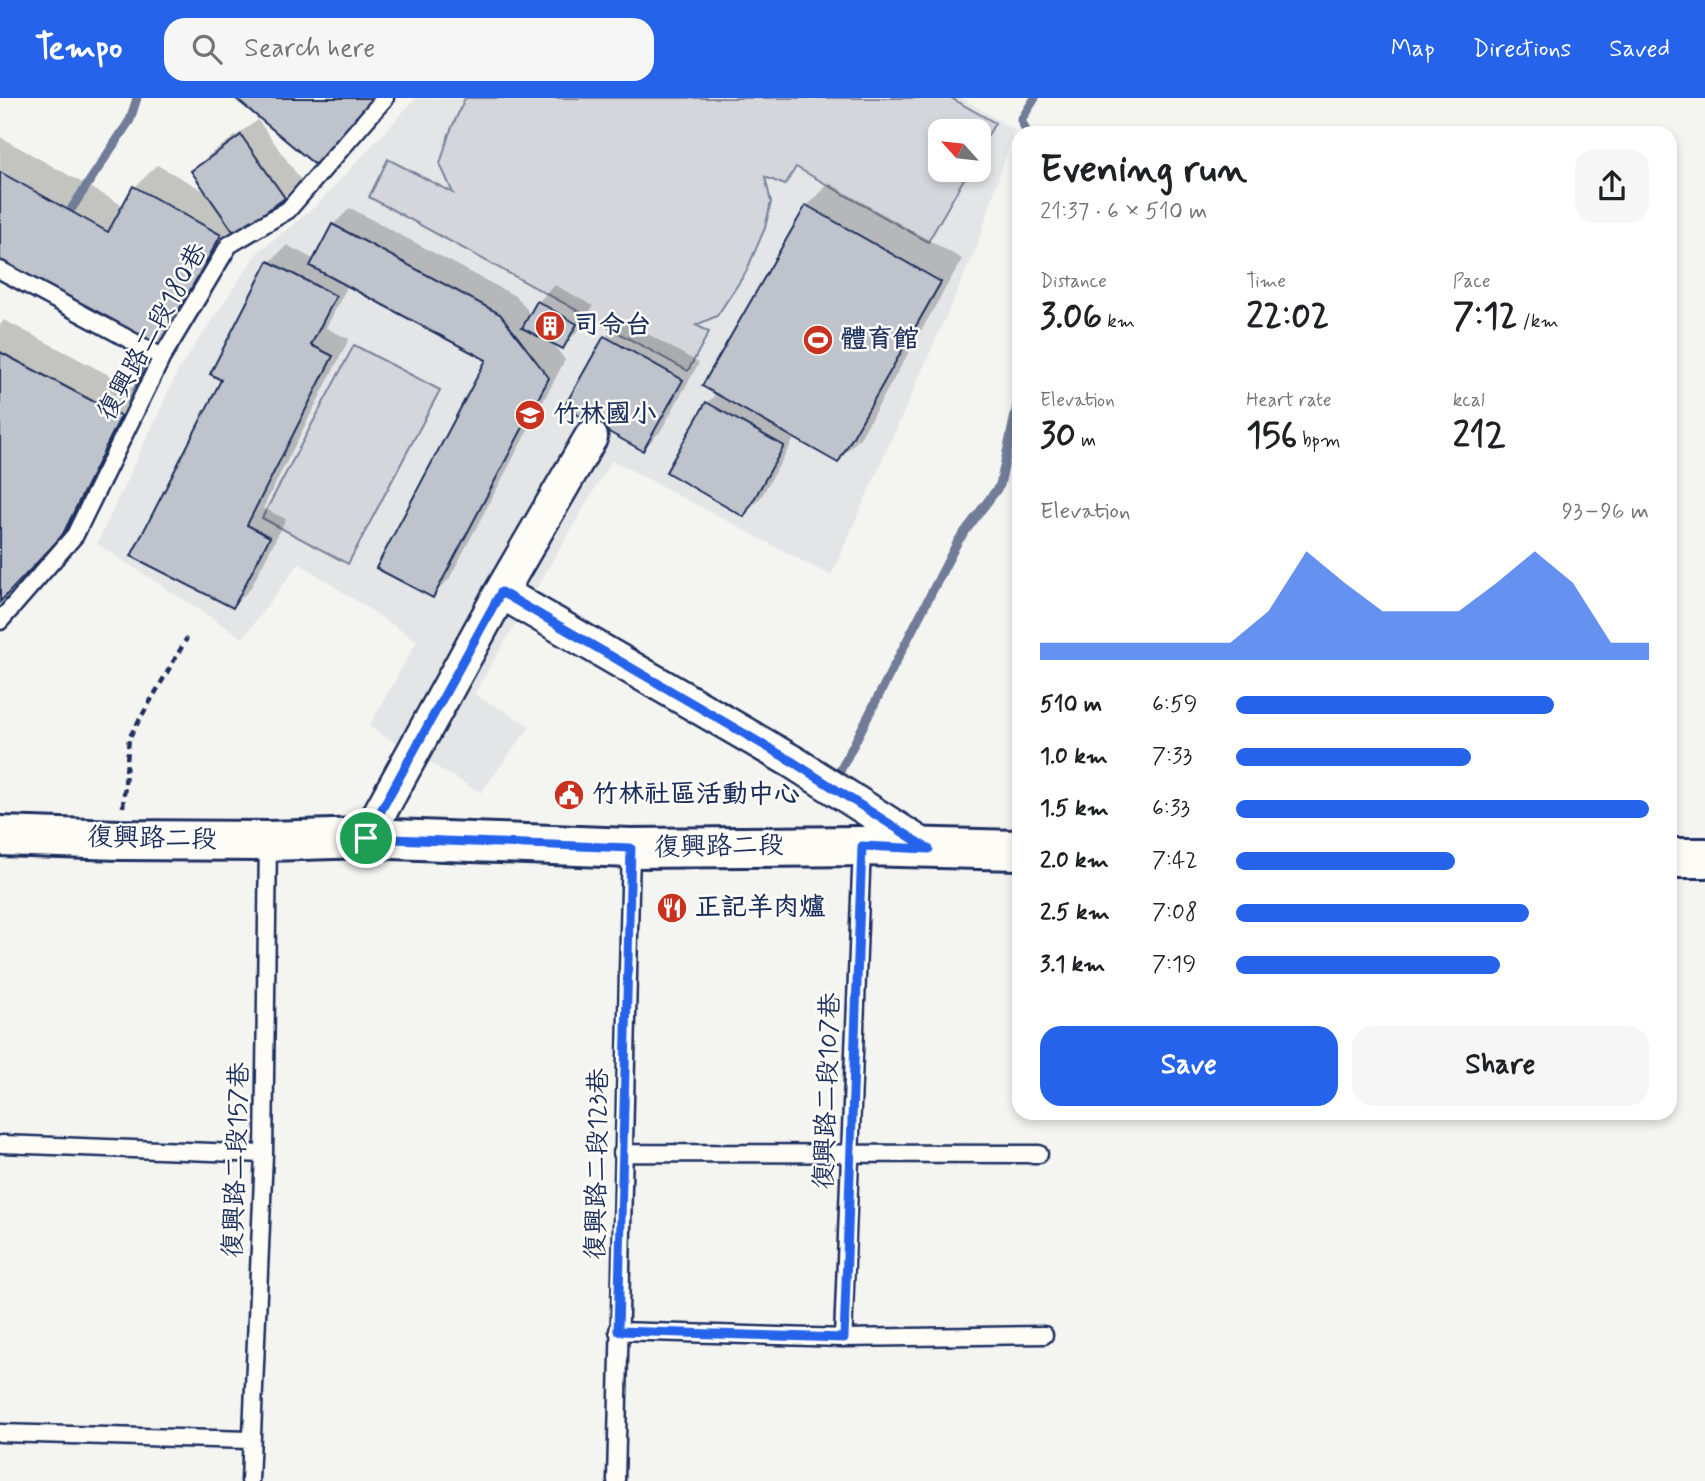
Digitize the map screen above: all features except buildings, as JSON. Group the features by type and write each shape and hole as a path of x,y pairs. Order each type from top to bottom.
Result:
{"main road":[{"name":"復興路二段","path":"0,836 268,841 366,838 631,848 862,846 1012,850"},
{"path":"1677,858 1705,858"}],"street":[{"path":"366,838 501,592 591,437"},
{"path":"501,592 793,762 929,849"}],"lane":[{"name":"復興路二段180巷","path":"0,621 75,535 162,356 229,246 288,210 385,98"},
{"path":"0,270 162,356"},
{"name":"復興路二段157巷","path":"250,1481 264,1154 268,841"},
{"name":"復興路二段107巷","path":"844,1338 862,846"},
{"name":"復興路二段123巷","path":"615,1481 631,848"},
{"path":"2,1144 264,1154"},
{"path":"622,1153 1039,1154"},
{"path":"618,1331 844,1338 1044,1335"},
{"path":"0,1433 250,1440"}],"path":[{"path":"120,840 129,738 187,638"}],"shaded area":[{"name":"竹林國小","path":"416,98 962,98 1012,129 1012,136 976,249 831,576 612,460 474,694 530,726 481,793 369,727 417,641 299,563 243,638 97,544 179,369 257,253 316,206"},
{"path":"465,98 951,98 988,119 928,119 928,182 962,182 928,242 796,167 785,185 765,177 771,202 765,228 746,272 717,316 696,325 709,332 688,371 369,197 388,159 453,193 440,164 449,134"},
{"path":"354,345 440,390 348,564 262,518"}],"waterway":[{"path":"66,217 130,120 137,98"},
{"path":"1024,126 1021,120 1035,98"},
{"path":"132,402 154,350"},
{"path":"838,775 958,541 1000,485 1012,429"}],"place":[{"name":"司令台","path":"550,326"},
{"name":"體育館","path":"818,340"},
{"name":"竹林國小","path":"530,415"},
{"name":"竹林社區活動中心","path":"569,795"},
{"name":"正記羊肉爐","path":"672,908"}],"route":[{"path":"501,592 793,762 929,849 862,846 844,1338 618,1331 631,848 366,838 501,592"}]}
